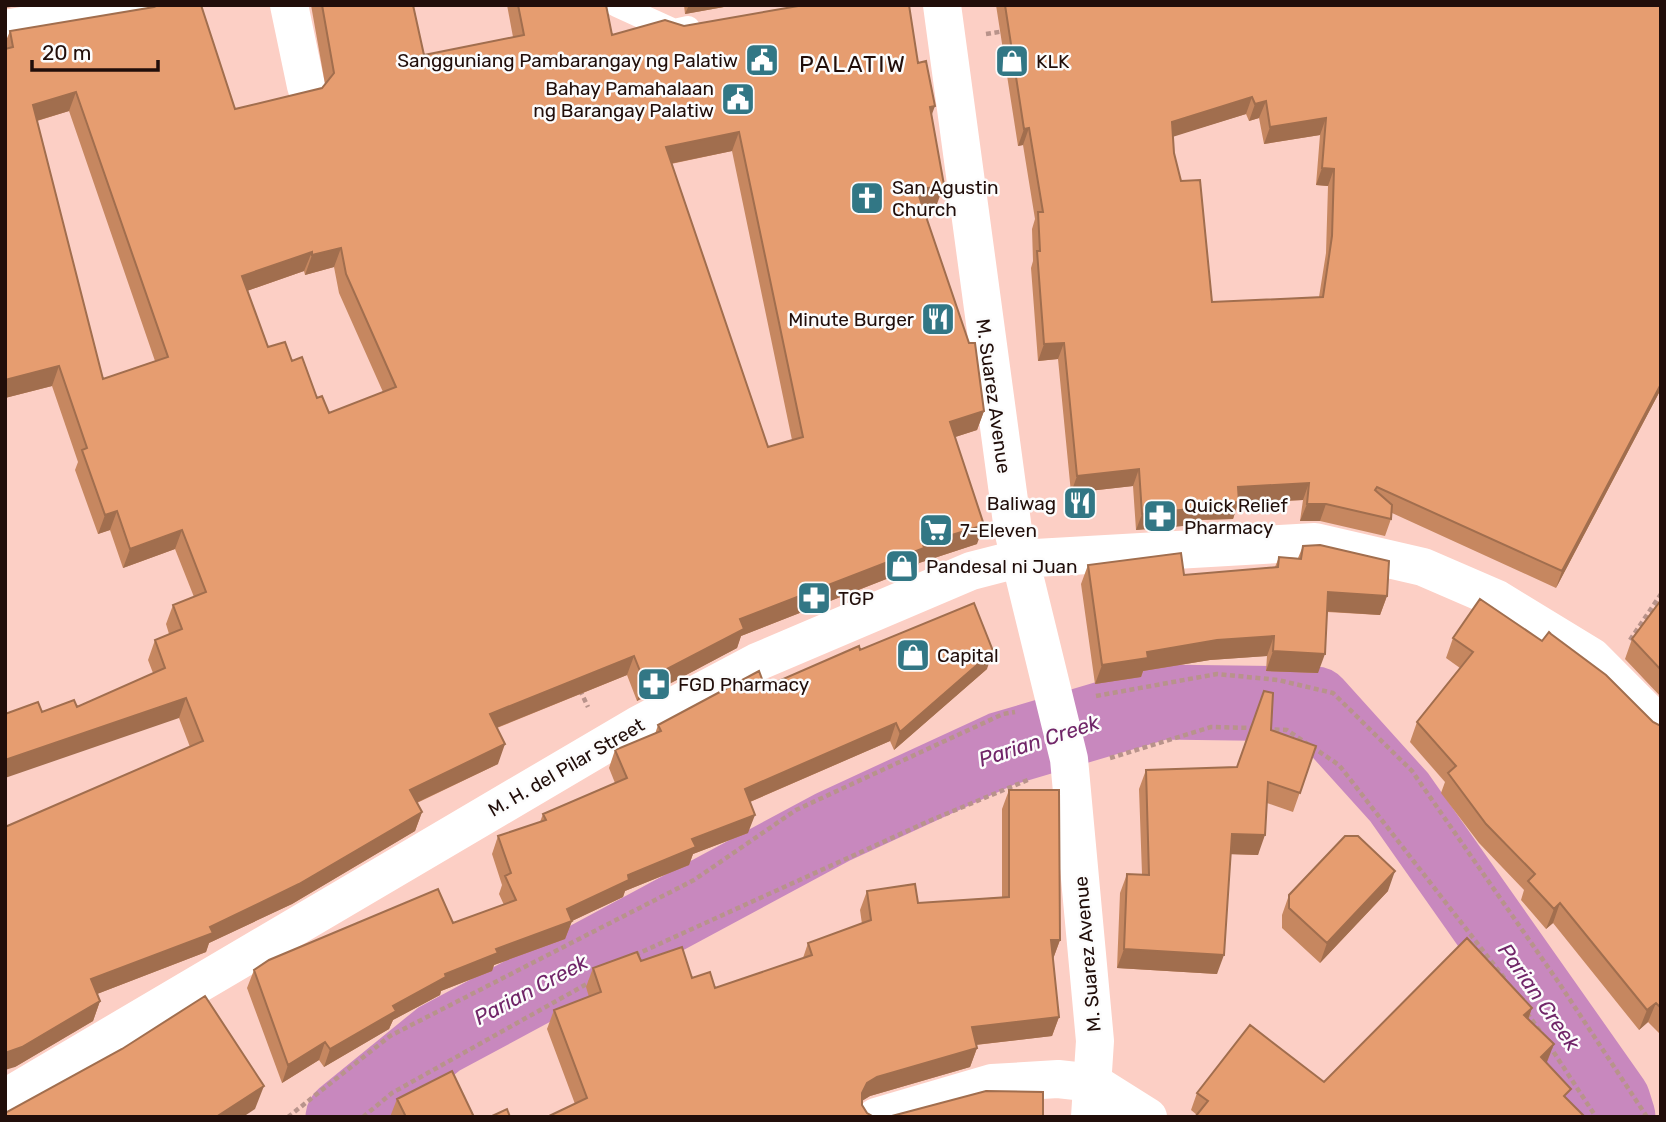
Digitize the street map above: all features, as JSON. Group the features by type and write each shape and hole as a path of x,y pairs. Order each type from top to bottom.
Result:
{"street":[{"path":"5,29 144,5"},
{"path":"289,5 306,86"},
{"name":"M. Suarez Avenue","path":"944,23 1018,559 1070,764 1095,1041 1092,1100"},
{"name":"M. H. del Pilar Street","path":"5,1098 604,744 757,662 971,571 1018,559 1315,542 1423,567 1497,599 1592,657 1661,726"},
{"path":"876,1117 992,1083 1058,1079 1092,1100 1148,1117"}],"lane":[{"path":"617,5 674,31 714,24"}],"path":[{"path":"944,23 1013,30"},
{"path":"1604,670 1635,634 1661,594"},
{"path":"288,1117 390,1036 694,880 796,810 1003,715 1217,674 1278,680 1333,693 1412,771 1567,994 1647,1117"},
{"path":"575,678 604,744"},
{"path":"622,961 929,821 1025,781 1070,764 1211,726 1287,730 1339,765 1507,984"},
{"path":"363,1117 392,1093 603,974"},
{"path":"1522,1005 1596,1117"}],"building":[{"path":"201,5 235,109 322,88 334,73 322,5 413,5 424,55 524,35 518,5 606,5 612,35 665,20 684,26 804,5 909,5 918,63 926,61 935,106 930,107 944,185 917,190 969,343 975,343 984,411 950,422 984,525 923,544 924,548 740,619 744,629 644,681 634,656 490,714 505,744 410,790 422,812 299,884 210,927 213,933 91,979 100,1001 22,1047 5,1053 5,827 203,741 186,698 5,760 5,714 38,702 42,712 74,700 77,707 165,668 155,640 182,629 173,605 206,592 182,530 130,549 117,511 105,515 82,450 87,448 59,366 5,380 5,49 13,47 10,31 154,7","holes":["76,92 168,357 103,379 33,105","739,132 803,437 768,447 666,147","341,248 346,274 396,387 329,413 322,396 317,398 302,357 292,361 285,342 268,347 242,276 312,252 312,255"]},
{"path":"1005,5 1661,5 1661,384 1562,571 1377,487 1375,490 1392,505 1391,519 1326,504 1307,504 1309,483 1238,487 1239,502 1199,503 1200,508 1142,514 1139,469 1077,476 1064,343 1044,344 1037,251 1040,251 1038,212 1043,212 1029,128 1024,129","holes":["1252,97 1255,104 1266,101 1270,127 1326,118 1322,168 1334,169 1332,236 1323,297 1212,302 1200,180 1181,181 1174,153 1172,122"]},
{"path":"1320,545 1389,561 1387,596 1328,592 1325,654 1273,651 1274,636 1217,640 1147,652 1148,658 1102,665 1088,565 1181,553 1184,575 1278,567 1279,557 1301,559 1303,546"},
{"path":"1480,599 1542,641 1549,632 1606,675 1653,722 1661,726 1661,1008 1656,1003 1647,1010 1560,903 1554,909 1528,881 1535,874 1486,824 1448,773 1456,766 1417,722 1473,652 1453,638"},
{"path":"1661,600 1661,670 1632,639"},
{"path":"974,603 993,651 900,732 896,723 745,789 755,815 692,839 696,847 628,875 629,880 567,909 572,921 496,949 498,953 445,974 446,977 393,1006 396,1011 330,1049 325,1042 288,1065 254,970 269,960 438,889 453,923 516,900 505,876 511,873 498,836 546,820 543,814 627,778 615,750 661,731 658,725 759,671 765,687 859,646 860,650"},
{"path":"1264,691 1273,693 1271,730 1316,746 1300,793 1268,782 1265,835 1232,834 1224,955 1124,949 1127,874 1149,875 1146,770 1237,767"},
{"path":"1009,790 1059,790 1060,940 1051,940 1059,1017 972,1027 977,1048 877,1077 867,1083 862,1093 862,1105 867,1113 874,1117 547,1117 587,1098 554,1010 601,992 593,968 637,952 641,961 682,947 692,978 710,972 715,988 812,955 808,943 871,920 867,891 915,884 918,903 1009,897"},
{"path":"1345,836 1358,836 1395,871 1327,943 1289,908 1289,895"},
{"path":"1467,938 1532,1008 1524,1015 1554,1044 1541,1057 1571,1089 1564,1096 1585,1117 1195,1117 1208,1101 1197,1093 1250,1025 1324,1082"},
{"path":"205,996 264,1086 216,1117 5,1117 5,1113 122,1049"},
{"path":"452,1071 474,1117 406,1117 397,1099"},
{"path":"986,1091 1043,1092 1043,1117 888,1117"},
{"path":"507,1109 510,1117 490,1117"}],"waterway":[{"name":"Parian Creek","path":"343,1117 439,1039 833,827 1002,749 1161,702 1315,704 1399,797 1613,1101 1618,1117"}],"place":[{"name":"Sangguniang Pambarangay ng Palatiw","path":"762,60"},
{"name":"KLK","path":"1012,61"},
{"name":"Bahay Pamahalaan ng Barangay Palatiw","path":"738,99"},
{"name":"San Agustin Church","path":"867,198"},
{"name":"Minute Burger","path":"938,319"},
{"name":"Baliwag","path":"1080,503"},
{"name":"Quick Relief Pharmacy","path":"1160,516"},
{"name":"7-Eleven","path":"936,530"},
{"name":"Pandesal ni Juan","path":"902,566"},
{"name":"TGP","path":"814,598"},
{"name":"Capital","path":"913,655"},
{"name":"FGD Pharmacy","path":"654,684"}],"district":[{"name":"PALATIW","path":"853,64"}]}
